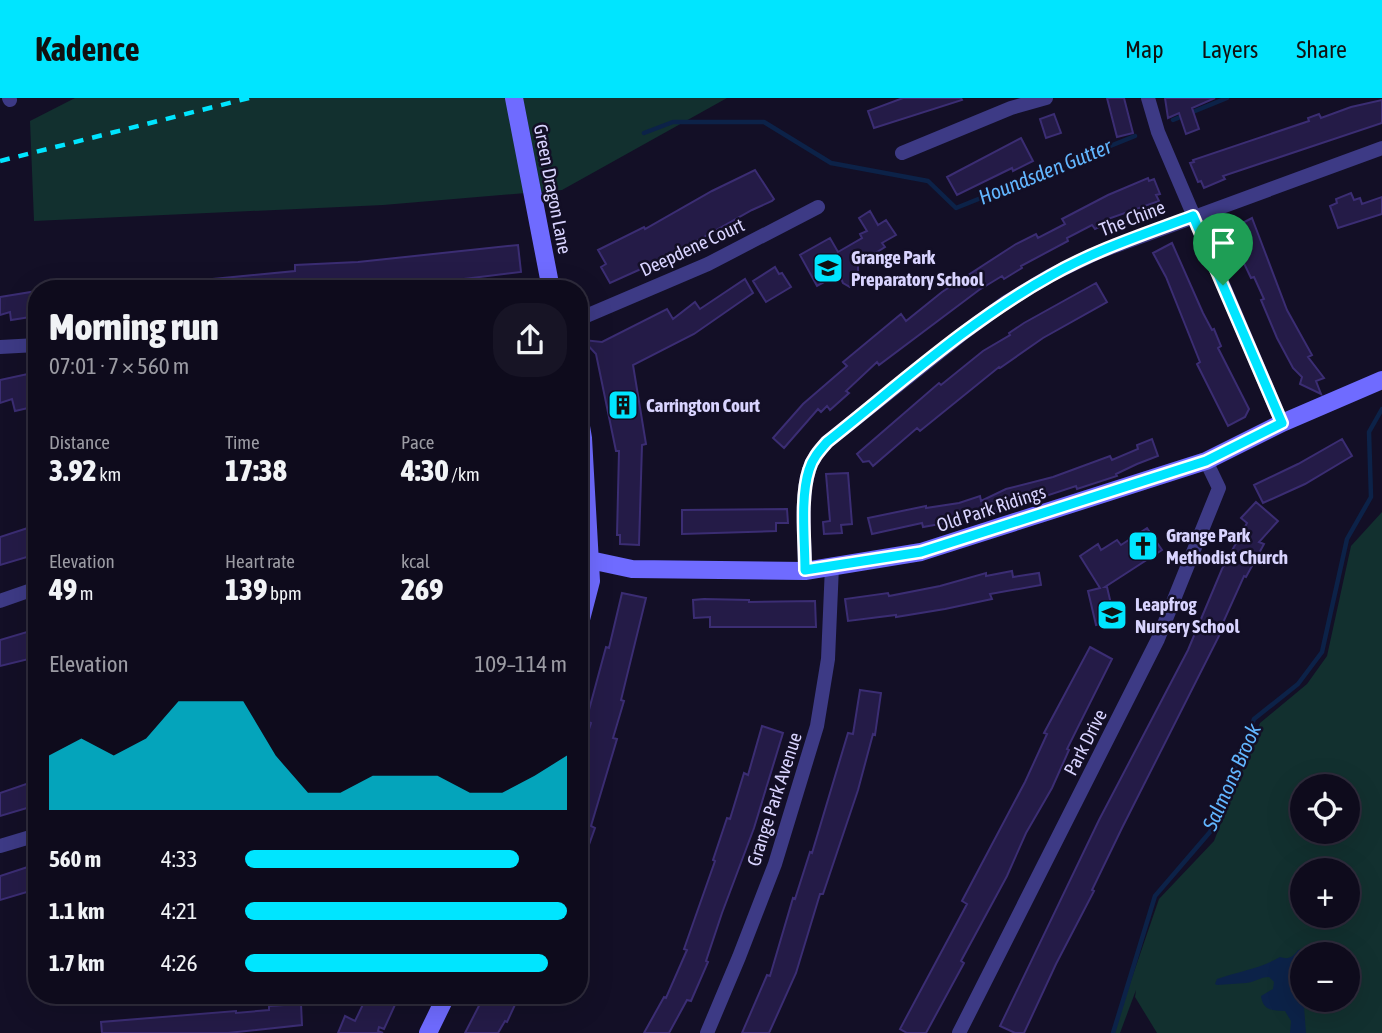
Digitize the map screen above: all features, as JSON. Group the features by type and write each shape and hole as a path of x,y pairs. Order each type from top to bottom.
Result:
{"street":[{"name":"Green Dragon Lane","path":"514,98 547,280"},
{"path":"902,153 1012,108 1046,98"},
{"path":"1149,98 1158,132 1282,423"},
{"name":"The Chine","path":"805,570 808,471 816,454 827,442 1006,302 1051,275 1099,252 1382,148"},
{"name":"Deepdene Court","path":"588,315 708,264 818,207"},
{"path":"0,347 28,345"},
{"name":"Old Park Ridings","path":"588,560 632,569 805,570 921,552 1212,458 1282,423 1382,380"},
{"name":"Park Drive","path":"959,1033 1158,639 1219,488 1212,458"},
{"name":"Grange Park Avenue","path":"706,1033 740,957 775,864 817,726 828,659 832,566"},
{"path":"588,570 591,581 588,592"},
{"path":"0,601 28,591"},
{"path":"0,846 28,838"},
{"path":"428,1033 442,1004"}],"green space":[{"path":"75,98 727,98 562,190 383,205 34,221 30,121"},
{"path":"1382,512 1382,1033 1157,1033 1135,997 1136,990 1120,1033 1113,1033 1159,899 1214,841 1260,723 1307,684 1327,656 1351,546"}],"water":[{"path":"1280,957 1290,957 1290,1012 1305,1012 1306,1033 1290,1033 1291,1021 1285,1011 1272,1010 1264,1005 1261,996 1273,989 1274,982 1269,977 1246,983 1215,984 1217,979"}],"building":[{"path":"903,98 962,100 874,128 868,111"},
{"path":"1107,98 1124,98 1133,133 1117,137"},
{"path":"1165,98 1215,98 1192,108 1199,129 1186,134 1179,113 1168,118"},
{"path":"1382,100 1382,123 1223,176 1225,179 1204,188 1201,181 1198,182 1190,163 1309,121 1308,118 1319,114 1321,118"},
{"path":"1054,114 1061,133 1046,138 1040,119"},
{"path":"1021,138 1033,161 1013,171 1012,168 957,195 947,177"},
{"path":"755,170 774,199 772,201 672,255 610,283 601,267 606,264 598,250 644,227 645,229"},
{"path":"1148,178 1149,181 1154,179 1160,194 1156,195 1159,201 1105,220 1107,223 1095,229 1092,225 1021,266 1022,268 1004,279 1002,276 979,290 879,365 877,362 830,410 827,406 821,412 818,409 784,448 773,438 803,404 847,366 843,362 901,314 906,321 942,292 1016,244 1036,234 1038,238 1065,224 1062,219"},
{"path":"1351,193 1354,200 1360,198 1362,204 1382,197 1382,214 1338,228 1330,206 1337,203 1336,199"},
{"path":"870,211 878,225 886,220 896,235 882,243 885,247 858,264 858,282 850,287 843,283 839,274 817,286 800,255 830,238 838,252 862,238 860,234 867,231 859,218"},
{"path":"1252,218 1287,310 1312,355 1308,357 1324,378 1316,381 1321,394 1300,384 1302,377 1293,368 1277,338 1261,300 1264,299 1230,234 1235,232 1233,228"},
{"path":"1172,243 1203,313 1212,330 1214,329 1221,346 1218,348 1249,409 1245,417 1228,426 1197,364 1200,362 1166,277 1153,253"},
{"path":"518,245 521,272 456,280 203,280 295,271 295,265 358,262"},
{"path":"775,267 791,287 766,302 753,281"},
{"path":"745,279 753,293 694,334 633,365 646,444 642,445 639,545 620,544 620,535 617,535 619,451 616,451 596,354 588,345 588,341 602,342 667,309 673,319 695,302 700,309"},
{"path":"1096,283 1107,302 1043,338 999,367 920,431 917,428 873,466 869,461 863,462 857,454 939,383 941,385 983,351 1024,323"},
{"path":"28,292 28,317 11,320 10,312 0,315 0,297"},
{"path":"28,374 28,408 15,411 12,399 0,403 0,380"},
{"path":"1152,439 1158,456 1116,474 1117,476 1077,489 1076,486 991,514 989,510 957,521 923,527 922,523 872,534 868,518 926,506 959,503 980,496 981,501 1006,489 1053,477 1110,456 1112,460 1138,449 1137,445"},
{"path":"1342,439 1352,456 1305,484 1263,503 1254,485"},
{"path":"848,473 852,524 841,525 842,533 824,534 823,522 830,521 826,474"},
{"path":"1256,502 1278,521 1259,542 1264,544 1246,577 1244,576 1221,627 1223,628 1122,828 1024,1033 1015,1033 1000,1026 1099,820 1188,650 1222,569 1247,523 1241,518"},
{"path":"787,509 788,523 776,523 776,531 682,534 682,510"},
{"path":"28,528 28,557 0,565 0,537"},
{"path":"1147,528 1162,550 1105,587 1115,621 1096,625 1088,591 1100,588 1080,556 1098,544 1101,550 1117,540 1121,545"},
{"path":"1012,571 1013,577 1039,573 1041,585 990,594 992,599 945,609 848,621 845,599 888,593 889,596 986,573 986,576"},
{"path":"622,593 646,598 621,700 624,701 613,738 617,739 591,826 595,828 588,848 588,732 591,723 588,722 588,714 606,647 609,648"},
{"path":"693,600 749,602 815,601 816,627 710,627 710,617 694,618"},
{"path":"28,632 28,659 0,666 0,640"},
{"path":"1090,647 1112,659 1067,749 1069,750 1052,788 1026,833 1007,876 961,961 964,963 926,1033 907,1033 900,1029 967,904 962,901 1025,782 1047,734 1044,733"},
{"path":"860,690 881,693 875,735 873,734 858,790 823,894 820,894 796,973 769,1033 742,1033 767,975 770,976 793,898 795,899 810,852 812,853 848,733 853,734"},
{"path":"762,726 783,733 754,828 706,961 708,962 691,1001 687,1000 669,1033 644,1033 664,997 666,998 687,950 684,949 727,818 730,819 744,773 748,775"},
{"path":"28,783 28,808 0,816 0,793"},
{"path":"28,867 28,892 0,900 0,876"},
{"path":"301,1004 302,1025 228,1033 102,1033 101,1022 236,1013 269,1010 269,1006"},
{"path":"363,1004 395,1004 384,1029 379,1027 378,1031 383,1033 338,1033 345,1016 355,1021"},
{"path":"480,1004 515,1004 498,1033 465,1033"}],"waterway":[{"name":"Houndsden Gutter","path":"1173,120 1227,98"},
{"name":"Houndsden Gutter","path":"644,133 673,122 764,122 831,163 928,181 956,208 1135,136"},
{"name":"Salmons Brook","path":"1113,1033 1155,896 1210,832 1254,719 1298,684 1322,652 1347,539 1371,497 1369,432 1382,409"}],"railway":[{"path":"0,161 249,98"}],"place":[{"name":"Grange Park Preparatory School","path":"828,268"},
{"name":"Carrington Court","path":"623,405"},
{"name":"Grange Park Methodist Church","path":"1143,546"},
{"name":"Leapfrog Nursery School","path":"1112,615"}],"route":[{"path":"1193,216 1223,285 1282,423 1206,461 921,552 805,570 808,471 816,454 827,442 1006,302 1051,275 1099,252 1193,216"}]}
